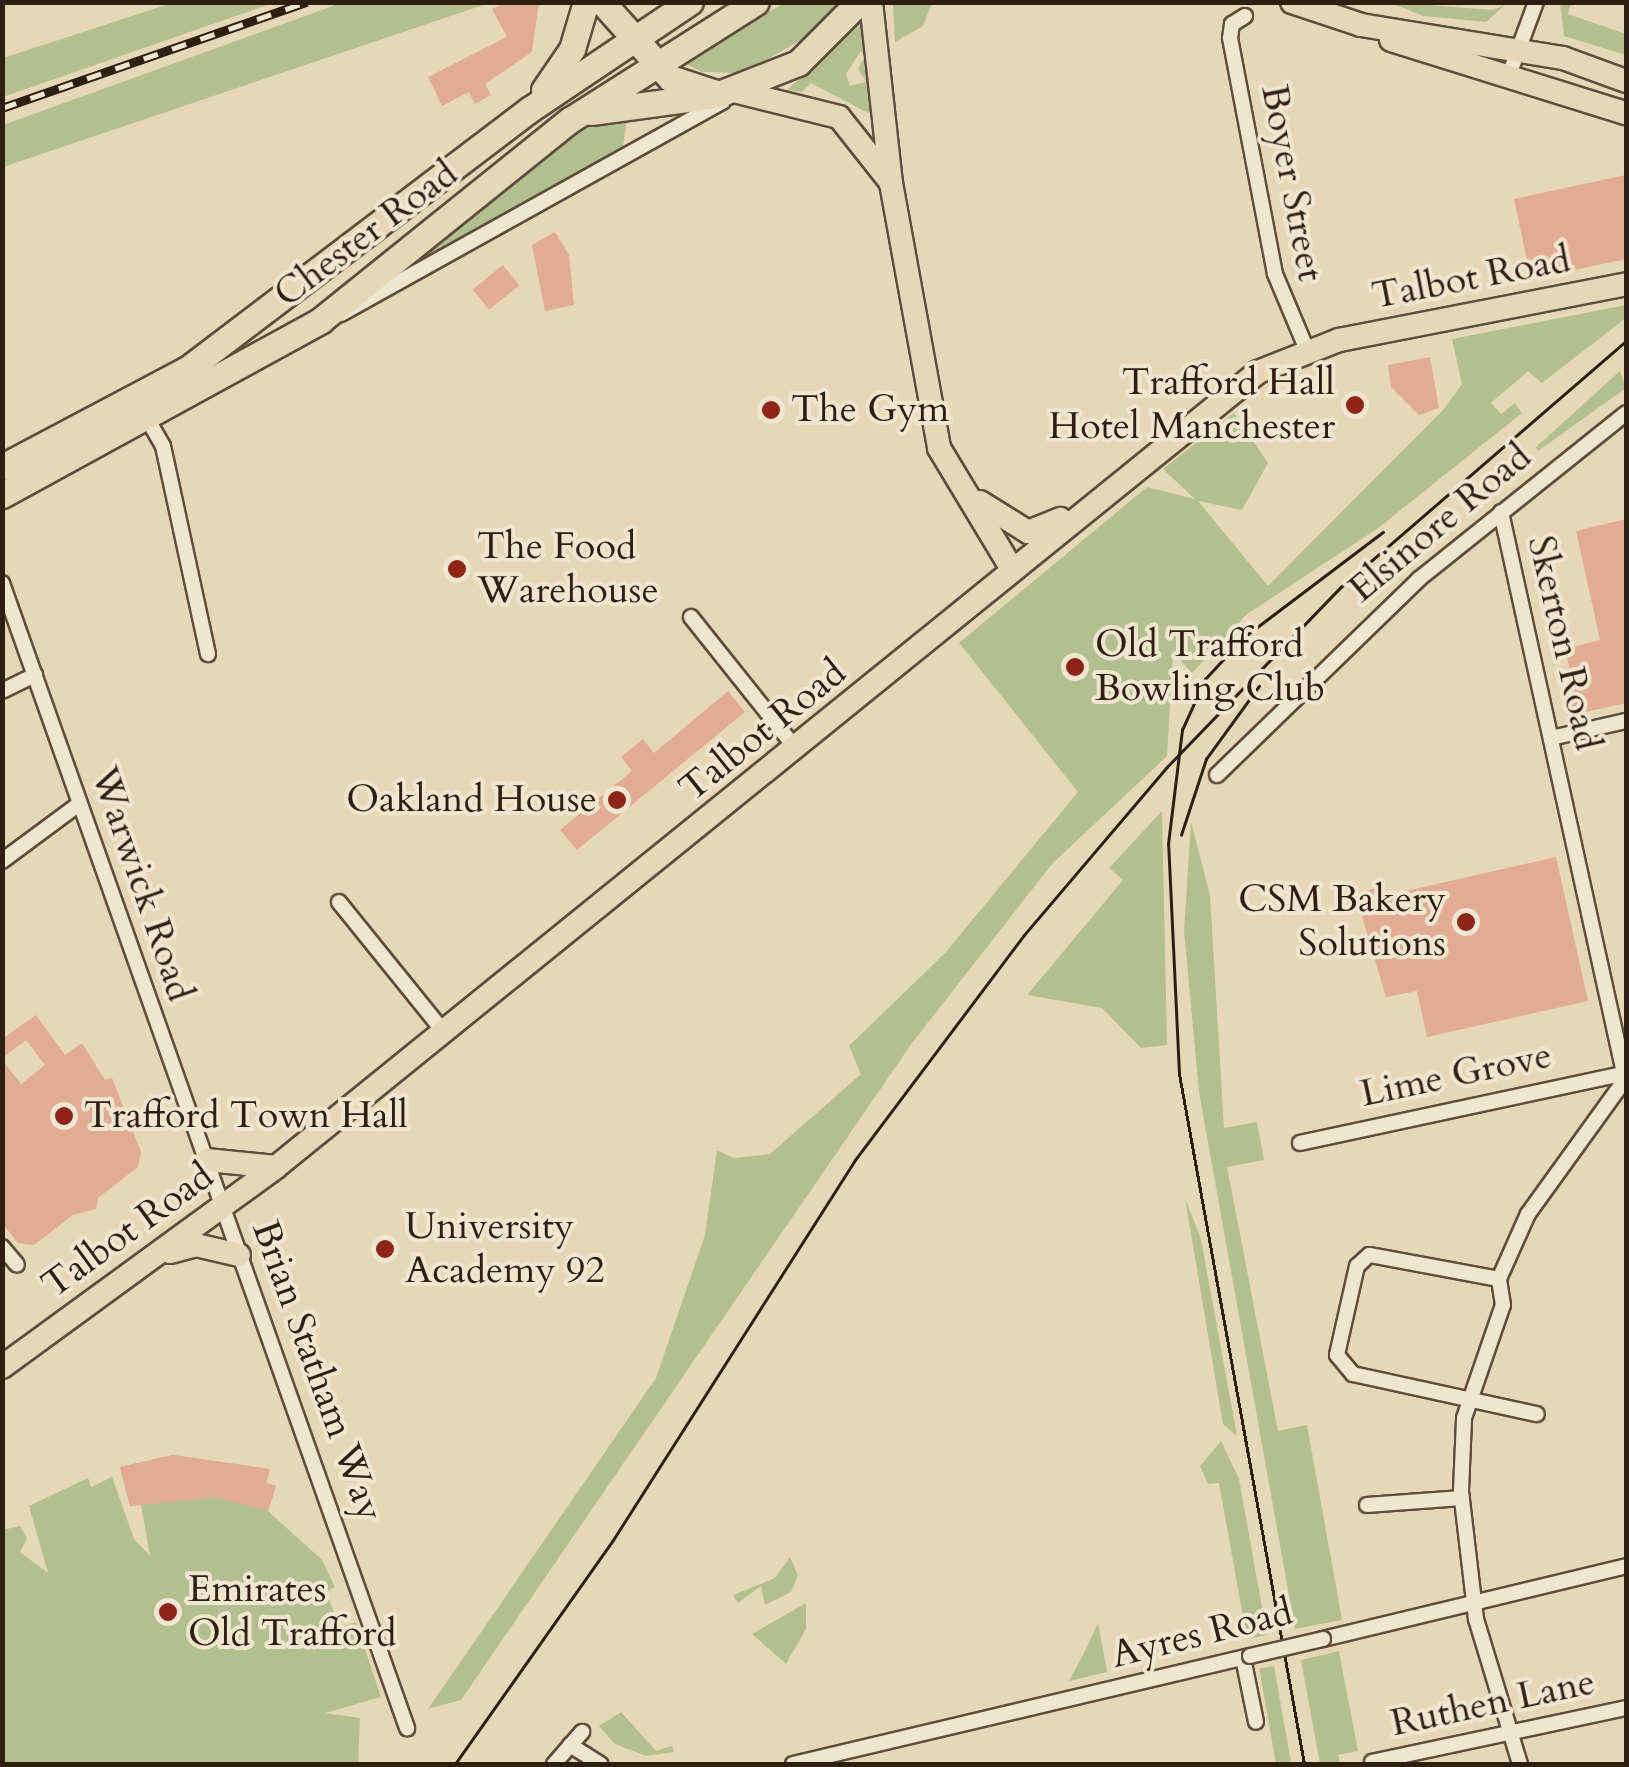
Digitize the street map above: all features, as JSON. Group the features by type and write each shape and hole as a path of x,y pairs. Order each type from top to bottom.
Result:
{"highway":[{"path":"529,110 572,49 586,2"},
{"path":"602,2 630,39 681,84 728,93"},
{"name":"Chester Road","path":"2,467 189,368 529,110 690,2"},
{"name":"Chester Road","path":"2,495 148,420 321,320 570,120 654,62 756,2"},
{"path":"570,120 622,104 728,93 808,56 859,2"}],"main road":[{"path":"871,2 891,183 939,448 1012,569"},
{"path":"1292,2 1626,113"},
{"path":"1361,25 1520,48 1626,81"},
{"path":"728,93 839,117 864,139 891,183"},
{"name":"Talbot Road","path":"2,1367 276,1166 797,750 1216,401 1308,350 1626,284"},
{"path":"966,490 1028,532 1094,500"},
{"path":"207,1160 276,1166"},
{"path":"154,1256 196,1245 239,1255"}],"street":[{"path":"1509,76 1536,2"},
{"name":"Boyer Street","path":"1233,19 1276,274 1308,350"},
{"path":"321,320 404,285 728,93"},
{"name":"Elsinore Road","path":"1217,775 1418,578 1626,413"},
{"path":"148,420 163,446 208,654"},
{"name":"Skerton Road","path":"1502,512 1626,1076"},
{"name":"Warwick Road","path":"2,583 225,1206"},
{"path":"691,617 797,750"},
{"path":"2,691 35,675"},
{"path":"1552,738 1626,720"},
{"path":"2,860 79,804"},
{"path":"340,902 443,1031"},
{"path":"1520,1764 1475,1602 1462,1498 1472,1401 1503,1305 1499,1280 1534,1201 1626,1076"},
{"name":"Lime Grove","path":"1300,1142 1626,1076"},
{"name":"Brian Statham Way","path":"225,1206 407,1728"},
{"path":"2,1247 17,1265"},
{"path":"1499,1280 1375,1253 1357,1266 1339,1333 1339,1361 1353,1374 1537,1414"},
{"path":"1366,1505 1462,1498"},
{"name":"Ayres Road","path":"793,1764 1626,1566"},
{"path":"1247,1657 1256,1722"},
{"name":"Ruthen Lane","path":"1372,1762 1626,1708"},
{"path":"554,1764 582,1732"},
{"path":"570,1745 600,1764"}],"green space":[{"path":"175,2 273,3 3,97 3,58"},
{"path":"1389,2 1493,10 1505,5 1486,22 1423,16"},
{"path":"341,3 489,3 3,167 3,125"},
{"path":"785,3 838,3 801,40 743,73 702,72 681,61"},
{"path":"893,3 932,3 923,26 895,42"},
{"path":"1560,3 1571,3 1568,14 1626,34 1626,55 1564,36"},
{"path":"866,19 867,54 860,52 846,74 850,86 866,82 858,69 865,56 879,109 868,113 811,83 802,92 787,90"},
{"path":"628,110 623,147 405,274 401,269 577,131"},
{"path":"1626,305 1626,318 1542,383 1528,371 1491,403 1501,414 1515,403 1522,413 1377,529 1247,614 1192,673 1173,652 1167,756 1052,864 912,1043 461,1700 428,1709 656,1378 705,1235 717,1150 734,1158 770,1154 861,1074 849,1046 945,953 1078,792 959,643 1147,487 1195,499 1163,469 1234,413 1268,463 1242,510 1198,501 1268,586 1444,409 1462,384 1452,339"},
{"path":"1620,371 1626,388 1538,451 1535,448"},
{"path":"1162,811 1167,1045 1141,1048 1102,1008 1027,995 1123,880 1109,868"},
{"path":"1191,822 1210,895 1224,1128 1257,1122 1264,1160 1227,1167 1278,1431 1307,1425 1342,1620 1295,1629 1199,1092 1184,931"},
{"path":"1185,1198 1201,1239 1237,1436 1223,1424"},
{"path":"1221,1441 1239,1479 1267,1635 1247,1639 1219,1483 1208,1484 1200,1466"},
{"name":"Emirates Old Trafford","path":"173,1455 270,1469 266,1483 276,1486 268,1511 322,1560 335,1587 316,1598 328,1597 340,1627 356,1622 381,1697 325,1713 360,1718 358,1764 3,1764 2,1530 20,1526 27,1539 20,1552 48,1573 29,1506 88,1478 91,1487 112,1477 134,1539 150,1556 141,1505 130,1506 120,1467"},
{"path":"790,1557 798,1575 791,1592 765,1605 761,1586 738,1603 733,1595 775,1578"},
{"path":"806,1603 806,1629 786,1664 752,1634"},
{"path":"1098,1623 1107,1672 1069,1681 1085,1651"},
{"path":"1339,1651 1358,1751 1338,1755 1340,1764 1320,1764 1301,1660"},
{"path":"1274,1666 1291,1764 1276,1764 1259,1669"},
{"path":"621,1712 656,1751 672,1746 674,1752 646,1756 615,1744 599,1726"}],"building":[{"path":"507,2 539,2 532,52 485,84 491,95 475,104 469,92 442,106 428,77 507,37 492,9"},
{"path":"1626,175 1626,259 1531,279 1514,199"},
{"path":"555,232 569,255 574,305 545,311 532,245"},
{"path":"503,265 519,285 489,310 473,290"},
{"path":"1430,357 1439,408 1419,415 1391,387 1388,365"},
{"path":"1626,519 1626,703 1567,716 1560,684 1572,681 1565,649 1600,640 1576,531"},
{"name":"Oakland House","path":"728,691 745,712 577,850 560,830 632,771 621,757 643,739 654,753"},
{"name":"CSM Bakery Solutions","path":"1556,857 1588,1001 1427,1037 1417,991 1386,997 1355,893 1382,887 1384,896"},
{"name":"Trafford Town Hall","path":"36,1015 65,1055 82,1043 105,1080 112,1078 141,1152 138,1167 98,1198 96,1209 73,1215 34,1245 18,1243 2,1223 2,1060 21,1084 45,1065 26,1040 2,1058 2,1039"},
{"path":"173,1455 270,1469 266,1483 276,1486 268,1511 216,1497 130,1506 120,1467"}],"tram line":[{"path":"455,1764 613,1540 855,1160 1024,935 1166,768 1341,587 1626,341"},
{"path":"1304,1764 1179,1074 1168,844 1182,730 1205,679 1244,637 1383,532"},
{"path":"1181,835 1206,759 1259,686"}],"railway":[{"path":"2,108 307,2"}],"place":[{"name":"Trafford Hall Hotel Manchester","path":"1355,405"},
{"name":"The Gym","path":"771,410"},
{"name":"The Food Warehouse","path":"457,569"},
{"name":"Old Trafford Bowling Club","path":"1075,667"},
{"name":"Oakland House","path":"617,800"},
{"name":"CSM Bakery Solutions","path":"1466,922"},
{"name":"Trafford Town Hall","path":"64,1116"},
{"name":"University Academy 92","path":"385,1249"},
{"name":"Emirates Old Trafford","path":"168,1612"}]}
